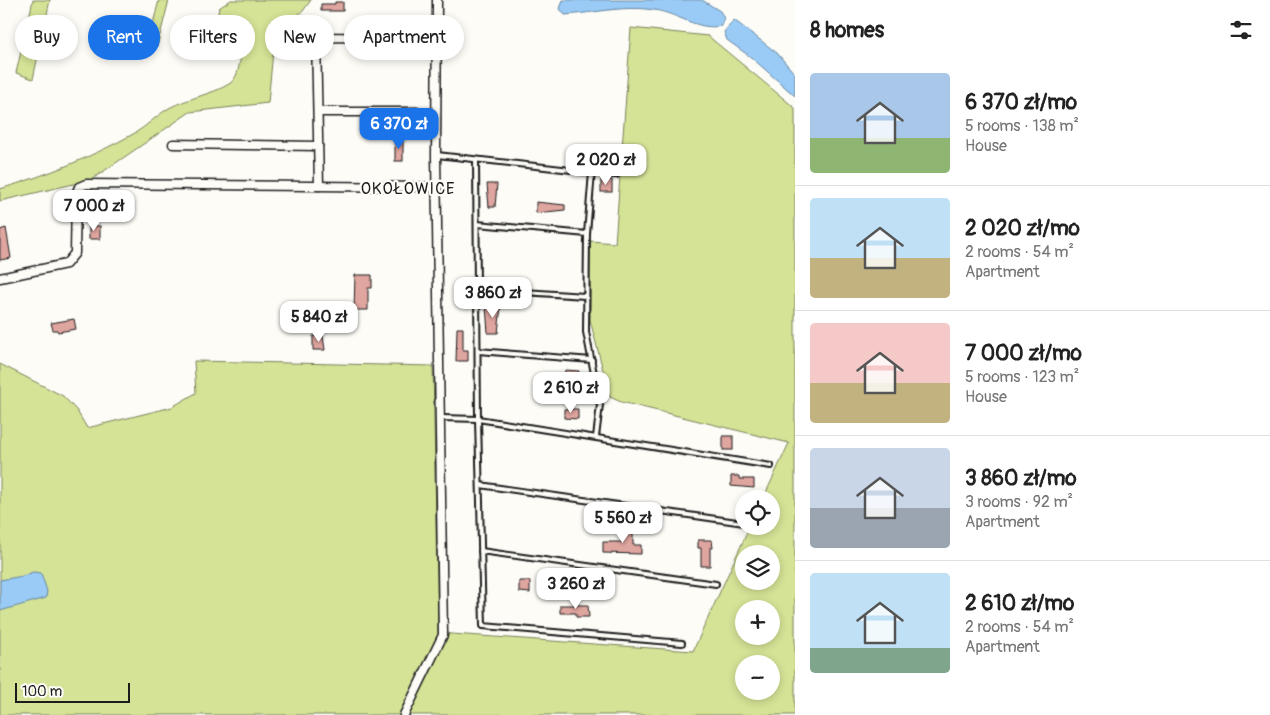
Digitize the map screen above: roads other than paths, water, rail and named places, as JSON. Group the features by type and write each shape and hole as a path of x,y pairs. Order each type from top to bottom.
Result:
{"street":[{"path":"404,715 443,635 438,187 436,155 436,0"},
{"path":"319,186 316,37 344,37"},
{"path":"318,112 419,112"},
{"path":"173,144 318,146"},
{"path":"0,278 66,264 75,252 76,194 79,187 86,184 438,187"}],"lane":[{"path":"436,155 616,175"},
{"path":"476,160 478,419 483,626 682,643"},
{"path":"592,172 585,296 586,332 600,405 596,437"},
{"path":"476,224 587,234"},
{"path":"477,289 585,296"},
{"path":"478,352 592,360"},
{"path":"441,418 478,419 771,466"},
{"path":"480,485 735,522"},
{"path":"481,551 716,584"}],"water":[{"path":"563,0 702,0 720,11 724,18 721,26 712,27 696,24 663,12 632,8 565,15 560,9"},
{"path":"734,20 777,53 795,74 795,96 752,58 727,40 724,32"},
{"path":"33,572 41,573 47,591 46,598 0,611 0,580 23,576"}],"district":[{"name":"OKOŁOWICE","path":"408,189"}]}
